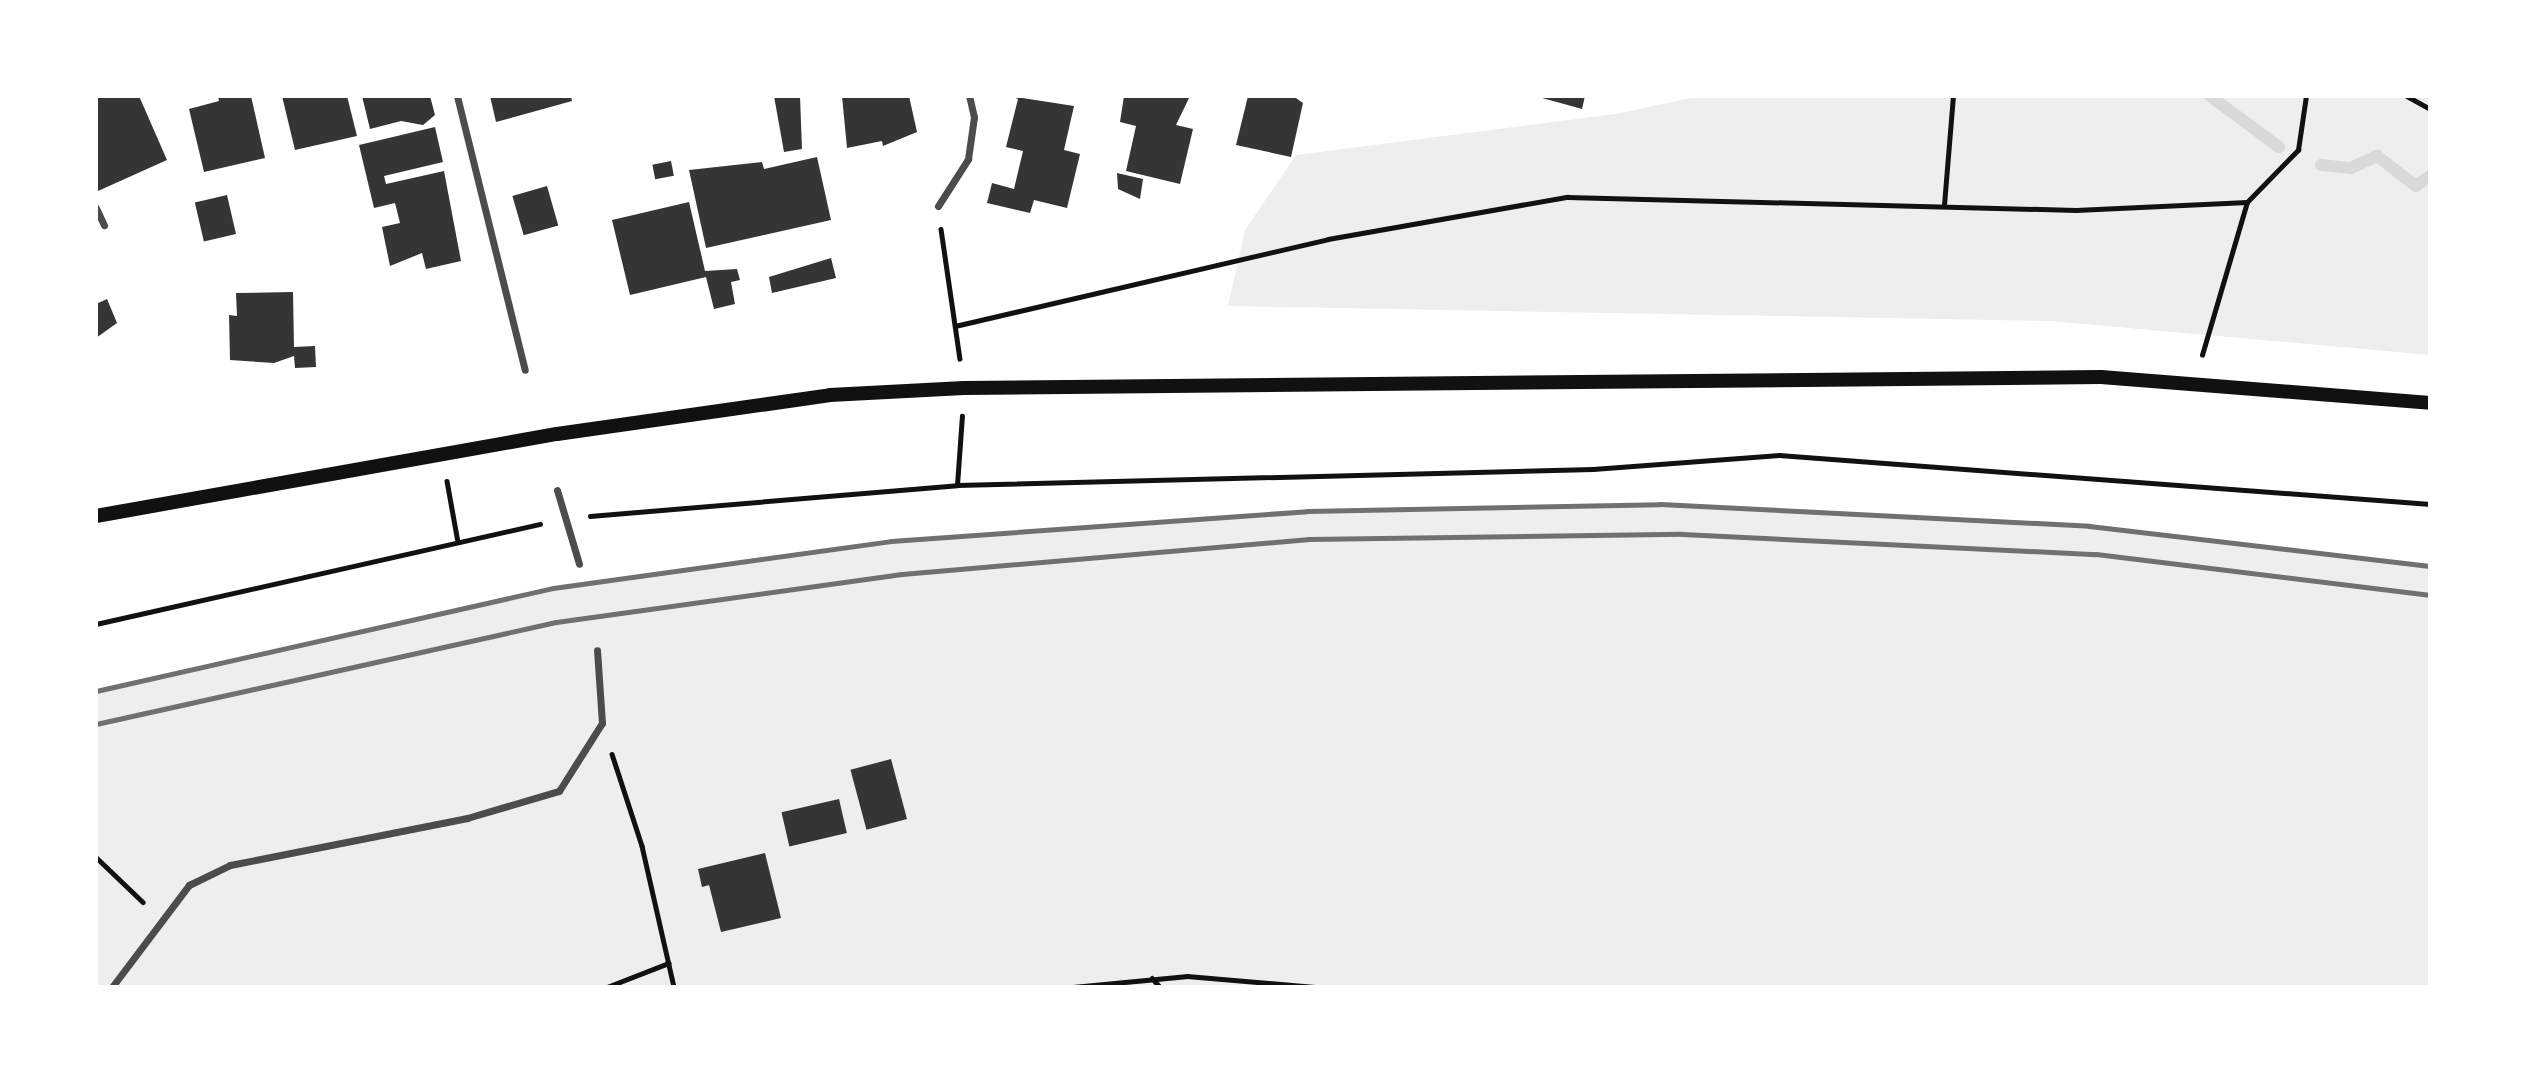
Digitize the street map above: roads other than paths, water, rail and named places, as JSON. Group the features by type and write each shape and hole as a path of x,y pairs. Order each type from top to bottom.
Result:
{"main road":[{"path":"96,516 442,454 830,395 964,388 2101,377 2430,403"}],"street":[{"path":"457,96 525,370"},
{"path":"937,206 968,159 974,117 969,96"},
{"path":"96,208 104,225"},
{"path":"556,490 579,564"},
{"path":"112,987 159,917 189,885 230,865 467,818 559,791 602,723 597,650"}],"waterway":[{"path":"2210,96 2279,147"},
{"path":"2321,165 2351,168 2377,156 2416,186 2430,176"}],"railway":[{"path":"96,691 553,588 891,541 1307,511 1660,504 2089,526 2430,566"},
{"path":"96,724 556,622 902,574 1309,539 1682,534 2096,554 2430,595"}]}
